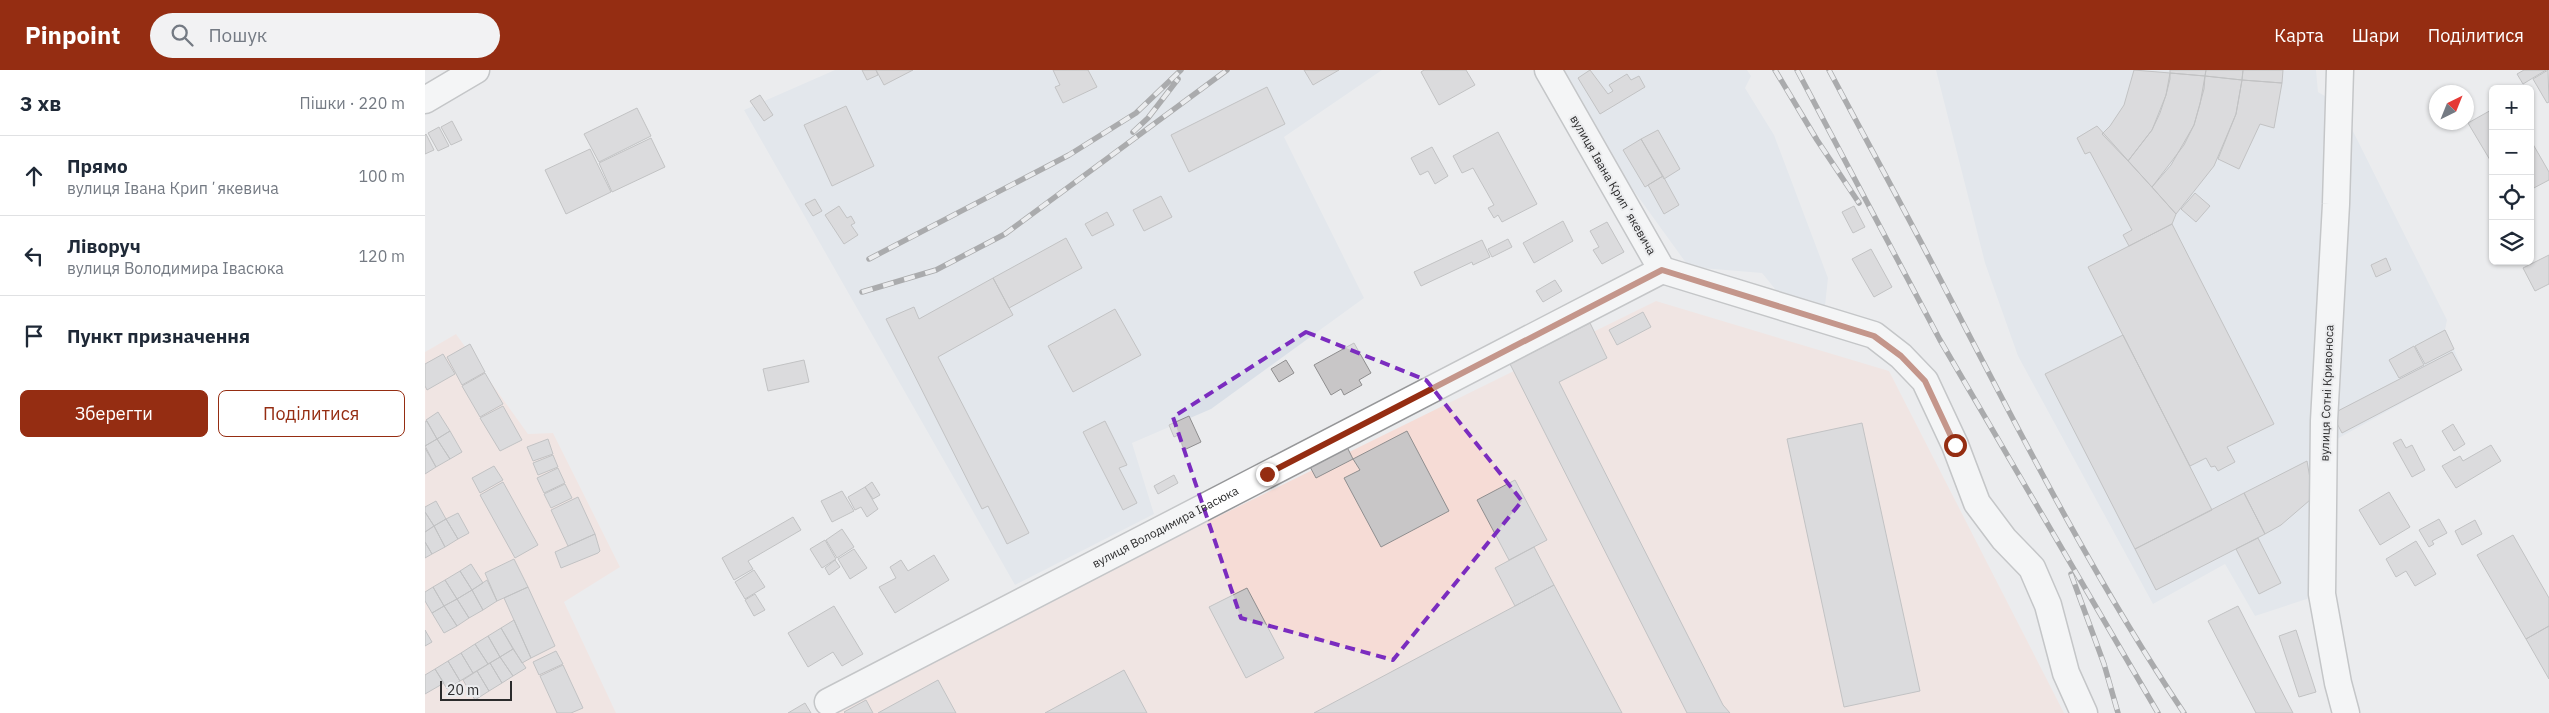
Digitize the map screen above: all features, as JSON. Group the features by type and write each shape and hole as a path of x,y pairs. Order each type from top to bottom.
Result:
{"street":[{"path":"425,100 476,70"},
{"name":"вулиця Івана Крипʼякевича","path":"1548,70 1662,270 1874,336 1901,356 1925,381 1955,445 1977,503 2004,539 2032,568 2048,605 2066,673 2084,713"},
{"name":"вулиця Сотні Кривоноса","path":"2340,70 2336,204 2324,421 2322,594 2338,683 2346,713"},
{"name":"вулиця Володимира Івасюка","path":"828,702 1662,270"}],"highlighted area":[{"path":"1306,332 1426,380 1522,501 1393,660 1241,618 1173,417"}],"shaded area":[{"path":"835,70 1382,70 1284,137 1364,298 1211,409 1132,443 1154,514 1015,585 744,110"},
{"path":"1559,70 1747,70 1751,76 1745,88 1774,135 1828,278 1825,306 1780,295 1762,273 1689,267 1592,133"},
{"path":"1936,70 2316,70 2318,92 2340,105 2447,320 2445,330 2462,370 2337,439 2322,594 2255,616 2225,564 2153,604 2018,356 1985,263"},
{"path":"1656,301 1889,371 2064,713 819,713"},
{"path":"456,334 528,434 553,433 620,567 564,602 616,713 425,713 425,352"}],"building":[{"path":"862,70 876,70 878,75 867,80"},
{"path":"876,70 913,70 884,85"},
{"path":"1053,70 1088,70 1097,87 1063,103 1055,87 1060,85"},
{"path":"1304,70 1339,70 1313,85"},
{"path":"1424,70 1466,70 1475,85 1439,105 1421,72"},
{"path":"1590,70 1608,94 1613,91 1609,85 1627,74 1631,80 1639,76 1645,87 1600,114 1578,78"},
{"path":"2134,70 2170,73 2170,79 2166,95 2152,130 2128,161 2102,134 2110,126 2124,105"},
{"path":"2170,70 2206,70 2205,76 2170,73"},
{"path":"2206,70 2243,70 2242,80 2205,76"},
{"path":"2243,70 2283,70 2282,83 2242,80"},
{"path":"2524,70 2546,70 2523,84 2517,74"},
{"path":"2548,70 2549,102 2547,103 2533,79"},
{"path":"2170,73 2205,76 2204,89 2194,125 2184,145 2152,187 2128,161 2152,130 2166,95"},
{"path":"2205,76 2242,80 2236,114 2214,166 2176,214 2152,187 2171,165 2194,125"},
{"path":"2242,80 2282,83 2274,128 2260,124 2239,169 2218,159 2236,114"},
{"path":"1267,87 1285,124 1189,172 1171,135"},
{"path":"760,95 773,115 764,121 750,101"},
{"path":"846,106 874,166 832,186 804,125"},
{"path":"637,108 651,136 599,162 584,134"},
{"path":"2489,111 2489,158 2472,130 2474,130 2474,120"},
{"path":"452,121 462,140 451,145 441,127"},
{"path":"2097,126 2176,214 2172,224 2129,246 2123,235 2132,230 2090,152 2085,154 2077,138"},
{"path":"439,127 449,146 438,151 428,133"},
{"path":"1658,130 1680,169 1664,179 1641,139"},
{"path":"1498,132 1537,204 1502,222 1498,215 1494,218 1488,208 1494,205 1473,168 1462,173 1453,156"},
{"path":"425,135 434,150 425,154"},
{"path":"651,138 665,167 612,192 599,163"},
{"path":"1641,139 1663,176 1645,187 1623,150"},
{"path":"2534,146 2549,172 2549,180 2534,188"},
{"path":"1432,147 1448,176 1435,184 1428,171 1420,175 1411,158"},
{"path":"590,149 611,192 566,214 545,170"},
{"path":"1663,176 1679,205 1664,214 1648,185"},
{"path":"2195,193 2210,206 2196,222 2181,209"},
{"path":"1161,196 1172,217 1144,231 1133,210"},
{"path":"815,199 822,211 813,216 805,204"},
{"path":"839,206 847,218 851,216 855,223 851,225 858,235 844,244 825,215"},
{"path":"1854,206 1865,227 1853,233 1842,212"},
{"path":"1107,212 1114,225 1092,236 1085,224"},
{"path":"1563,221 1573,241 1534,263 1523,243"},
{"path":"1607,222 1624,252 1602,264 1593,250 1599,247 1590,231"},
{"path":"2172,224 2274,424 2227,447 2235,462 2218,471 2215,466 2211,467 2206,458 2190,466 2088,267"},
{"path":"1066,238 1082,268 1009,308 993,278"},
{"path":"1508,239 1512,247 1492,257 1488,249"},
{"path":"1482,240 1490,257 1473,265 1472,262 1421,286 1414,272"},
{"path":"1871,249 1892,287 1874,297 1852,259"},
{"path":"2549,255 2549,284 2535,291 2523,268 2534,265 2534,262"},
{"path":"2386,258 2391,270 2376,277 2371,265"},
{"path":"993,278 1013,315 938,357 1029,533 1007,544 988,506 982,509 886,319 914,307 919,319"},
{"path":"1555,280 1562,291 1543,302 1536,291"},
{"path":"1115,309 1141,355 1073,392 1048,346"},
{"path":"1643,312 1651,327 1617,345 1609,330"},
{"path":"1590,323 1607,358 1559,382 1723,705 1730,713 1687,713 1510,364"},
{"path":"2445,330 2454,349 2425,364 2415,346"},
{"path":"2123,335 2212,510 2135,549 2045,374"},
{"path":"1354,343 1371,373 1359,380 1362,385 1344,395 1341,389 1331,395 1314,365"},
{"path":"470,344 485,372 462,385 447,357"},
{"path":"2414,346 2424,365 2399,378 2389,360"},
{"path":"2452,352 2462,370 2342,433 2332,414"},
{"path":"443,354 455,374 427,390 425,386 425,364"},
{"path":"804,360 809,382 768,391 763,369"},
{"path":"1286,360 1294,373 1279,382 1271,369"},
{"path":"485,373 503,404 480,417 462,386"},
{"path":"503,406 522,440 500,451 480,418"},
{"path":"438,412 450,431 437,439 426,420"},
{"path":"1189,416 1201,442 1184,450 1178,435 1174,437 1169,425"},
{"path":"427,421 437,439 425,446 425,422"},
{"path":"1105,421 1127,465 1119,468 1137,503 1123,510 1083,432"},
{"path":"1862,423 1920,691 1844,707 1787,439"},
{"path":"2453,424 2465,444 2454,451 2442,431"},
{"path":"450,431 462,452 450,459 437,439"},
{"path":"1407,431 1449,511 1381,547 1344,478 1360,470 1353,459"},
{"path":"437,439 450,459 436,467 425,446"},
{"path":"548,439 553,454 533,461 527,447"},
{"path":"2401,439 2406,448 2412,445 2425,470 2412,477 2393,443"},
{"path":"1345,443 1353,459 1316,478 1308,463"},
{"path":"2491,445 2501,461 2456,488 2442,466 2460,456 2463,461"},
{"path":"425,448 436,467 425,474"},
{"path":"553,455 558,467 538,475 533,463"},
{"path":"2307,461 2312,490 2310,500 2281,525 2265,534 2244,493"},
{"path":"494,466 503,480 480,493 472,478"},
{"path":"558,468 565,483 544,493 537,478"},
{"path":"1174,475 1178,483 1158,494 1154,486"},
{"path":"1515,480 1547,540 1509,560 1477,500"},
{"path":"503,482 538,545 515,558 480,495"},
{"path":"872,482 880,495 873,499 865,487"},
{"path":"565,484 572,498 551,508 544,494"},
{"path":"865,487 878,509 867,517 861,507 855,510 848,497"},
{"path":"842,491 854,511 832,522 821,501"},
{"path":"2389,492 2410,527 2380,545 2359,510"},
{"path":"2244,493 2265,534 2156,590 2135,549"},
{"path":"578,497 595,534 568,546 551,510"},
{"path":"436,501 446,519 434,526 425,512 425,507"},
{"path":"425,512 434,526 425,532"},
{"path":"458,513 469,533 458,539 446,519"},
{"path":"793,517 801,530 748,561 753,569 734,580 722,558"},
{"path":"446,519 458,539 445,547 434,526"},
{"path":"2439,519 2447,533 2432,541 2434,544 2429,547 2419,530"},
{"path":"2475,520 2482,534 2462,545 2455,531"},
{"path":"434,526 445,547 432,554 425,542 425,532"},
{"path":"842,529 854,547 837,558 826,540"},
{"path":"595,534 600,551 598,553 561,568 555,552"},
{"path":"2513,535 2549,598 2549,626 2526,639 2477,555"},
{"path":"2258,538 2281,583 2259,594 2236,549"},
{"path":"825,540 836,559 822,568 810,549"},
{"path":"2416,541 2436,574 2415,586 2406,571 2396,577 2386,559"},
{"path":"425,542 432,554 425,558"},
{"path":"1534,547 1554,585 1515,606 1495,568"},
{"path":"854,549 867,568 850,579 838,559"},
{"path":"934,555 949,580 895,613 879,587 896,578 890,567 901,560 908,571"},
{"path":"514,559 528,587 497,601 485,573"},
{"path":"835,560 840,567 829,575 825,568"},
{"path":"471,564 483,583 472,590 460,571"},
{"path":"754,570 765,587 745,599 735,582"},
{"path":"460,571 472,590 457,599 445,580"},
{"path":"445,580 457,599 444,606 433,587"},
{"path":"487,580 497,601 483,610 472,590"},
{"path":"1554,585 1622,713 1314,713 1515,606"},
{"path":"433,587 444,606 432,613 425,601 425,592"},
{"path":"528,587 555,646 531,658 504,598"},
{"path":"1247,588 1284,658 1246,678 1209,607"},
{"path":"472,590 483,610 469,618 457,599"},
{"path":"755,594 765,610 754,616 745,600"},
{"path":"457,599 469,618 457,626 444,606"},
{"path":"444,606 457,626 444,633 432,613"},
{"path":"834,606 863,654 842,666 833,652 808,667 788,633"},
{"path":"2238,606 2293,713 2256,713 2208,621"},
{"path":"514,620 531,658 522,663 501,628"},
{"path":"2549,626 2549,679 2526,639"},
{"path":"501,628 513,649 500,657 488,636"},
{"path":"425,630 432,642 425,646"},
{"path":"2296,630 2316,692 2299,697 2279,636"},
{"path":"488,636 500,657 488,664 475,644"},
{"path":"475,644 488,664 473,673 461,653"},
{"path":"513,649 526,668 513,676 500,657"},
{"path":"556,651 563,664 539,675 533,662"},
{"path":"461,653 473,673 460,681 448,661"},
{"path":"500,657 513,676 502,683 490,663"},
{"path":"448,661 460,681 447,689 435,669"},
{"path":"490,663 502,683 489,691 477,671"},
{"path":"563,665 583,708 571,713 557,713 540,676"},
{"path":"435,669 444,683 425,694 425,675"},
{"path":"1124,670 1147,713 1045,713"},
{"path":"477,671 489,691 475,700 463,680"},
{"path":"938,680 956,713 878,713"},
{"path":"866,700 873,713 844,712"},
{"path":"805,703 811,713 788,713"}],"railway":[{"path":"869,259 1069,155 1136,113 1181,70"},
{"path":"862,292 936,270 1005,234 1227,70"},
{"path":"1775,70 1817,140 1859,203"},
{"path":"1797,70 1940,340 2158,713"},
{"path":"1829,70 2085,552 2184,713"},
{"path":"1133,132 1148,118 1178,79"},
{"path":"2071,574 2104,664 2118,713"}],"route":[{"path":"1267,474 1662,270 1874,336 1901,356 1925,381 1955,445"}]}
